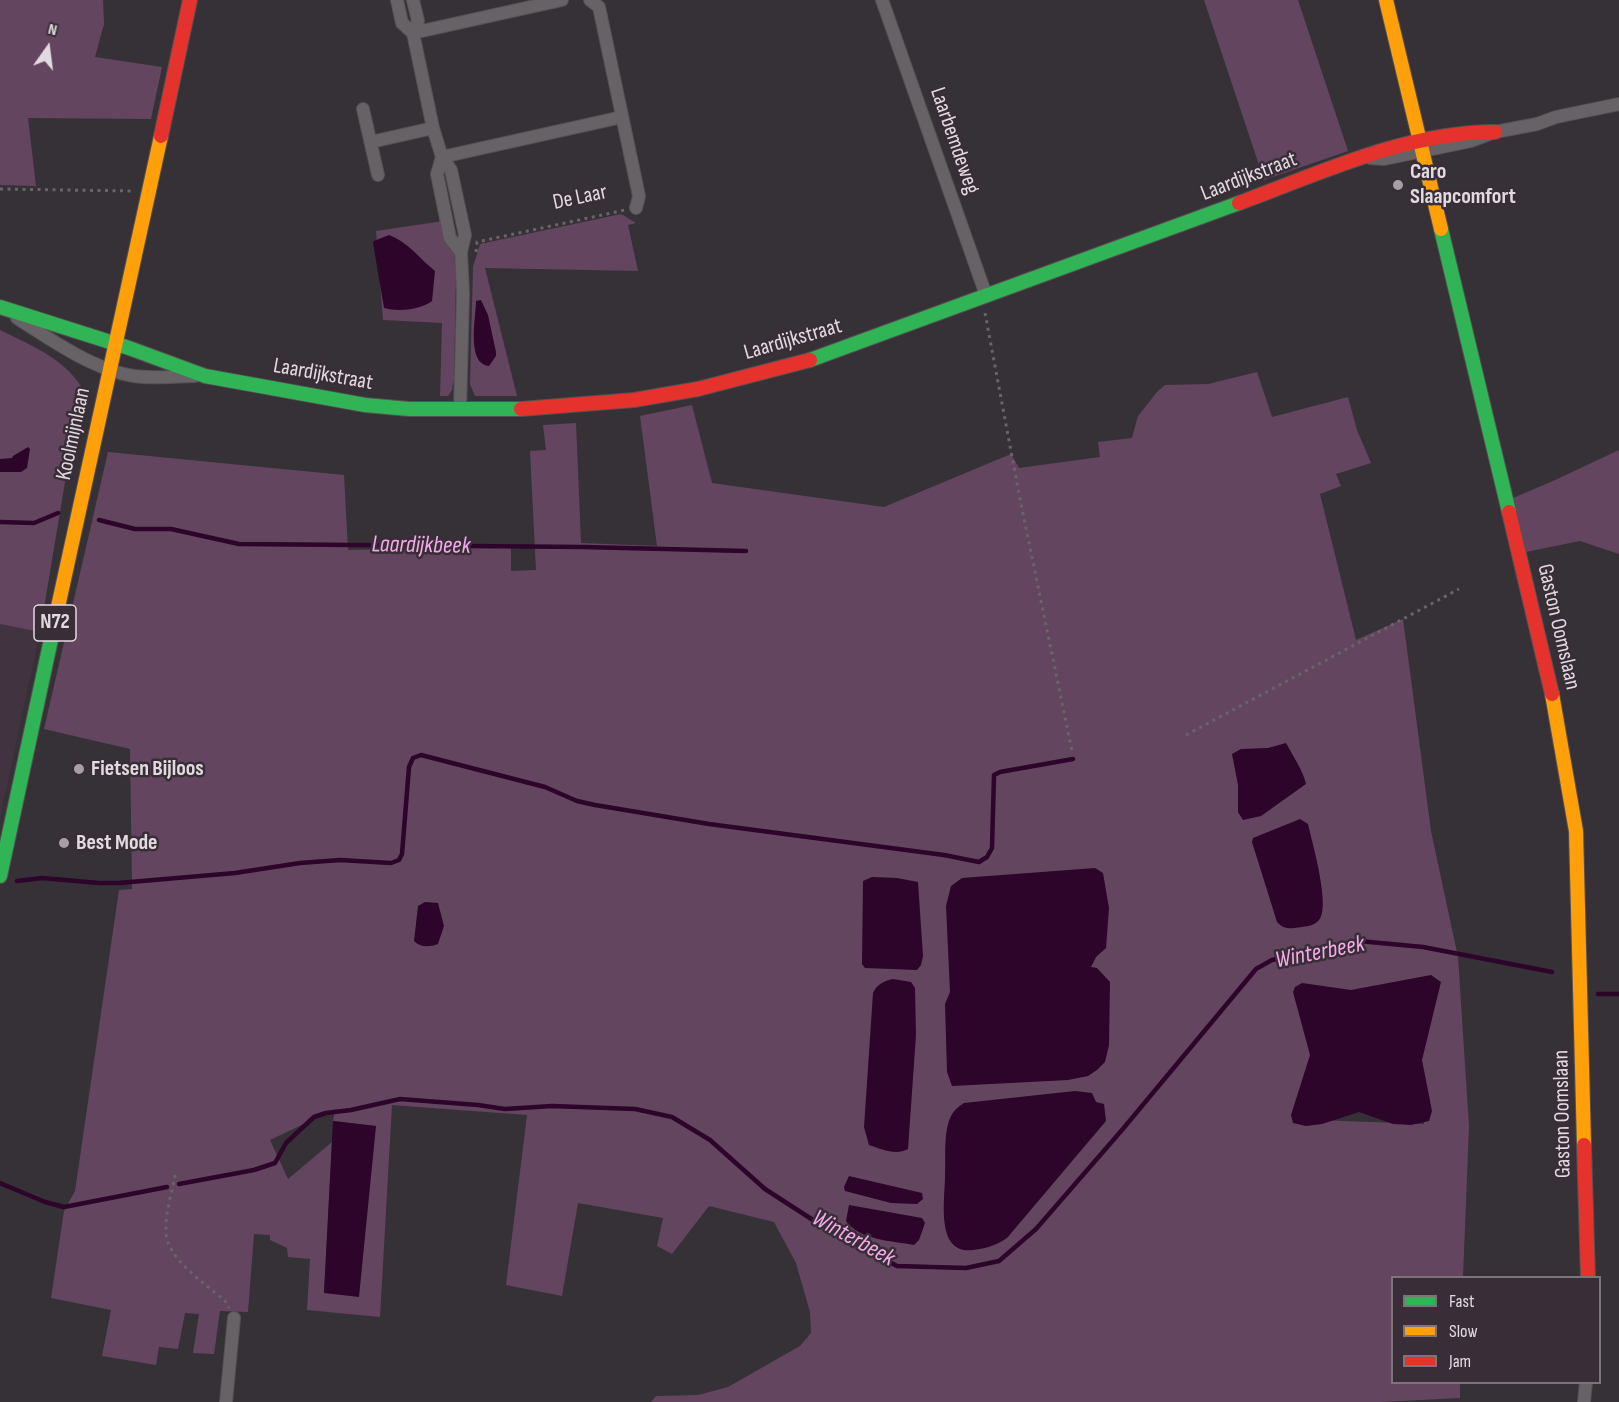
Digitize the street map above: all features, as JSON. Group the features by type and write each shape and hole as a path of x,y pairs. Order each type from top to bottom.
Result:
{"street":[{"name":"Koolmijnlaan","path":"0,876 190,0"},
{"path":"397,0 402,23 413,33"},
{"path":"413,0 418,21 413,33 433,128 442,157 451,170 465,235 461,252 463,272 460,410"},
{"path":"413,33 562,0"},
{"name":"De Laar","path":"590,0 599,7 639,196 636,208"},
{"name":"Laarbemdeweg","path":"882,0 984,296"},
{"name":"Gaston Oomslaan","path":"1386,0 1555,705 1576,831 1588,1276"},
{"path":"1495,132 1619,104"},
{"path":"363,109 378,175"},
{"path":"442,157 622,117"},
{"path":"371,142 433,128"},
{"name":"Laardijkstraat","path":"3,309 115,344 205,376 364,405 409,409 516,410 634,400 698,389 821,357 1391,147 1421,146 1466,132 1495,132"},
{"name":"Laardijkstraat","path":"3,309 47,338 109,370 135,376 205,376"},
{"path":"226,1402 234,1318"},
{"path":"1584,1402 1586,1384"}],"path":[{"path":"0,189 148,192"},
{"name":"De Laar","path":"463,272 470,264 478,247 477,242 636,208"},
{"path":"984,296 1022,511 1072,752"},
{"path":"1186,735 1459,589"},
{"path":"175,1175 166,1231 168,1246 174,1256 225,1301 234,1318"}],"shaded area":[{"path":"0,0 103,0 104,24 95,57 162,67 151,119 28,118 36,186 0,185"},
{"path":"1204,0 1298,0 1348,151 1264,180"},
{"path":"621,214 636,223 628,225 638,271 485,268 517,396 475,396 470,384 473,267 480,244"},
{"path":"443,221 447,240 454,253 456,274 454,379 448,396 440,396 442,323 383,320 376,231"},
{"path":"389,235 408,246 435,271 432,301 427,304 409,309 384,308 373,243"},
{"path":"481,300 488,315 496,352 489,366 477,357 475,349 476,301"},
{"path":"0,330 55,359 81,386 40,632 0,624"},
{"path":"1257,372 1272,417 1348,397 1357,430 1371,463 1336,474 1341,486 1320,494 1356,640 1403,619 1431,831 1458,957 1469,1126 1463,1276 1391,1276 1391,1384 1460,1384 1460,1398 1381,1402 651,1402 656,1396 698,1395 728,1387 800,1346 811,1333 810,1312 796,1263 774,1222 709,1206 672,1254 657,1246 663,1218 578,1203 562,1296 506,1285 527,1115 392,1105 380,1317 307,1310 310,1259 288,1257 287,1248 270,1240 270,1235 254,1234 248,1312 220,1311 214,1354 193,1353 199,1314 185,1313 178,1349 159,1347 156,1365 102,1356 111,1310 51,1298 64,1211 75,1191 119,890 132,889 130,749 44,729 108,452 344,475 348,550 511,547 511,571 536,570 530,451 546,450 543,425 576,423 581,543 657,546 640,416 692,405 712,483 884,507 1011,454 1019,468 1100,457 1098,442 1132,438 1138,416 1165,385 1208,384","holes":["1319,1051 1424,1111 1424,1124 1317,1120","335,1109 333,1121 376,1126 324,1293 332,1142 288,1179 270,1140"]},
{"path":"28,447 30,449 27,468 21,472 0,472 0,459 12,458"},
{"path":"1619,450 1619,554 1580,541 1526,552 1513,498"},
{"path":"0,624 40,632 0,819"},
{"path":"1286,743 1306,784 1261,816 1243,820 1238,812 1238,785 1232,754 1241,749 1268,748"},
{"path":"1300,819 1308,824 1320,874 1322,913 1314,924 1289,928 1277,922 1252,842 1253,838"},
{"path":"1095,868 1103,873 1109,908 1106,948 1096,957 1091,967 1097,968 1110,982 1109,1045 1105,1062 1088,1076 1068,1080 952,1086 947,1072 945,1004 950,992 946,906 951,886 962,878"},
{"path":"872,877 918,882 923,956 917,970 865,968 862,964 863,881"},
{"path":"425,902 438,903 444,926 438,944 422,946 414,941 418,906"},
{"path":"1431,975 1441,982 1422,1060 1432,1111 1429,1121 1411,1125 1393,1124 1359,1112 1322,1124 1306,1126 1293,1123 1291,1115 1310,1055 1293,992 1295,987 1302,983 1351,990"},
{"path":"893,979 911,982 915,988 916,1035 908,1149 899,1152 869,1145 864,1127 873,993 881,983"},
{"path":"1075,1091 1092,1093 1096,1102 1104,1104 1106,1121 1007,1238 991,1246 973,1250 961,1249 953,1244 947,1235 944,1211 946,1137 948,1122 954,1112 964,1103"},
{"path":"333,1121 376,1126 359,1297 324,1293"},
{"path":"849,1176 922,1193 923,1199 917,1204 891,1203 845,1191 844,1187"},
{"path":"849,1205 922,1218 925,1223 919,1240 914,1245 877,1239 859,1232 846,1221"}],"waterway":[{"name":"Laardijkbeek","path":"0,522 34,523 58,513"},
{"name":"Laardijkbeek","path":"99,520 135,529 171,529 239,544 746,551"},
{"path":"17,881 42,878 119,883 235,873 300,863 340,860 391,863 399,860 402,854 409,767 413,758 421,755 545,787 577,801 595,805 709,824 944,855 979,862 987,857 992,848 994,775 1073,759"},
{"name":"Winterbeek","path":"179,1184 254,1170 275,1163 286,1143 314,1117 400,1099 505,1109 552,1106 635,1109 672,1117 710,1140 765,1189 816,1222 897,1266 966,1268 999,1261 1036,1229 1256,969 1272,960 1359,941 1423,947 1552,972"},
{"path":"1598,994 1619,994"},
{"name":"Winterbeek","path":"0,1183 45,1202 64,1207 167,1187"}],"traffic: fast":[{"path":"810,360 1239,203"},
{"path":"1441,229 1509,512"},
{"path":"0,307 129,348 205,376 365,405 409,409 521,409"},
{"path":"0,876 58,607"}],"traffic: slow":[{"path":"1386,0 1441,229"},
{"path":"58,607 161,136"},
{"path":"1552,694 1576,831 1584,1145"}],"traffic: jam":[{"path":"161,136 190,0"},
{"path":"1239,203 1364,156 1429,139 1495,132"},
{"path":"521,409 634,400 698,389 810,360"},
{"path":"1509,512 1552,694"},
{"path":"1584,1145 1588,1276"}],"place":[{"name":"Caro Slaapcomfort","path":"1398,185"},
{"name":"Fietsen Bijloos","path":"79,769"},
{"name":"Best Mode","path":"64,843"}]}
